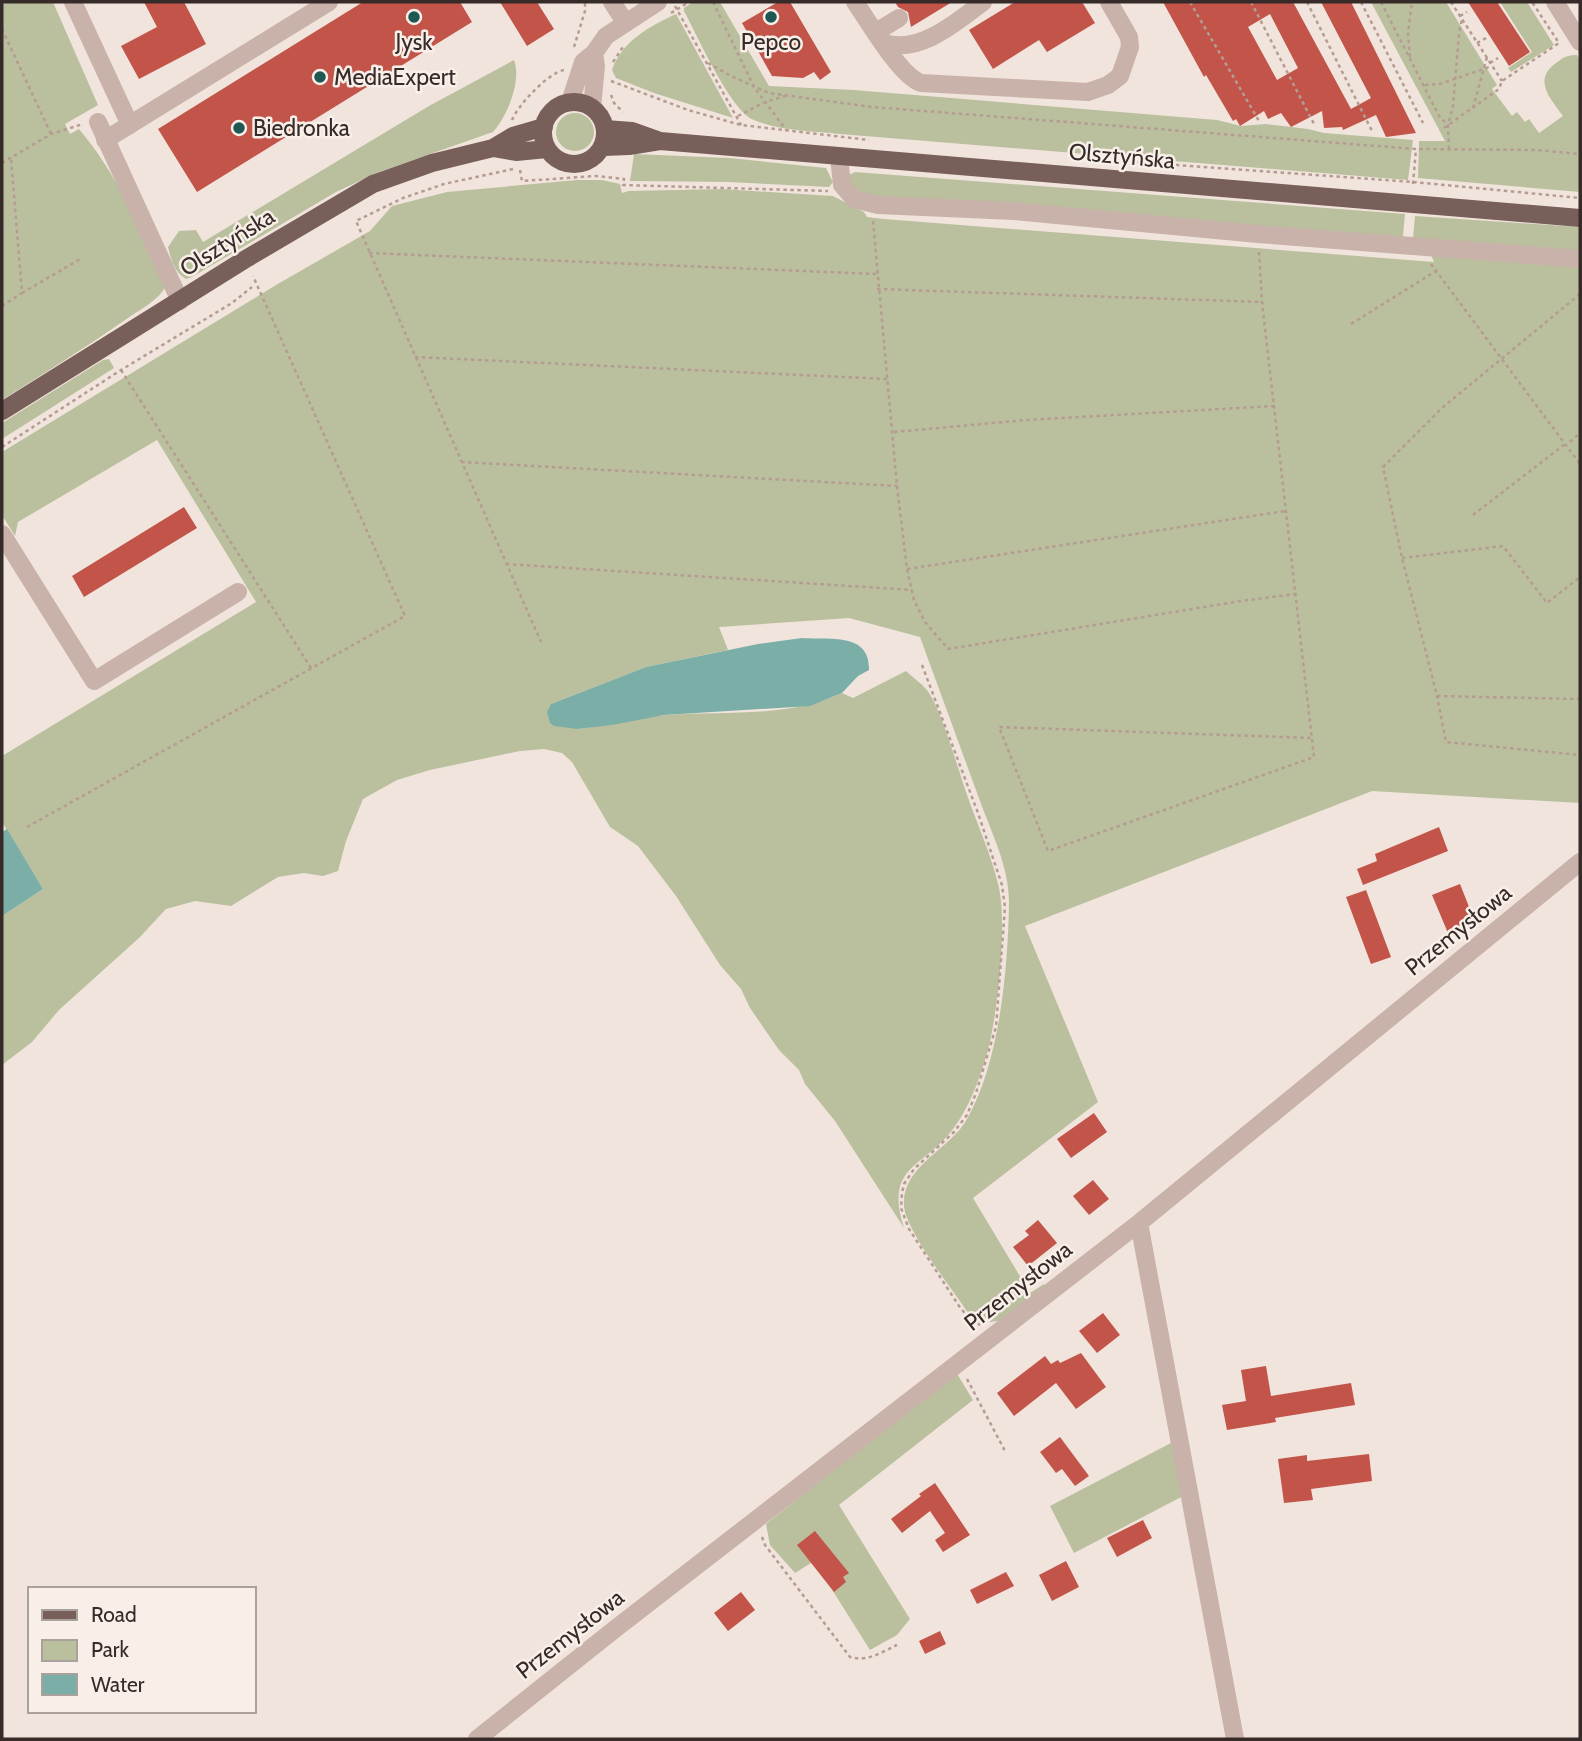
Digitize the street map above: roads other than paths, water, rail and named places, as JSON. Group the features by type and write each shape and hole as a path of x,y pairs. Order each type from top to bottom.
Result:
{"main road":[{"path":"570,103 582,103 593,108 603,121 604,138 590,161 571,164 553,157 543,138 544,127 553,110 570,103"},
{"name":"Olsztyńska","path":"2,411 244,260 373,184 432,163 493,148 513,136 544,127"},
{"name":"Olsztyńska","path":"604,138 632,131 660,142 1580,218"},
{"name":"Olsztyńska","path":"493,148 516,152 547,149"}],"street":[{"path":"72,2 130,125"},
{"path":"105,140 329,2"},
{"path":"611,2 625,22"},
{"path":"855,2 904,72 921,83 1088,92 1114,82 1120,76 1128,57 1129,37 1109,2"},
{"path":"879,37 895,47 918,43 983,2"},
{"path":"1555,2 1580,42"},
{"path":"570,103 578,71 606,36 625,22 663,8"},
{"path":"879,37 899,18"},
{"path":"593,108 596,66 594,53"},
{"path":"98,122 180,301"},
{"path":"839,157 842,185 854,199 872,203 1014,211 1258,234 1580,259"},
{"path":"2,534 94,681 238,592"},
{"name":"Przemysłowa","path":"477,1739 1139,1223 1580,862"},
{"path":"1139,1223 1235,1739"}],"water":[{"path":"802,638 846,640 856,644 868,658 869,670 858,676 842,693 810,706 664,715 577,729 550,723 547,712 551,704 646,667 758,644"},
{"path":"7,829 43,889 2,916 2,832"}],"place":[{"name":"Jysk","path":"414,17"},
{"name":"Pepco","path":"771,17"},
{"name":"MediaExpert","path":"320,77"},
{"name":"Biedronka","path":"239,128"}]}
